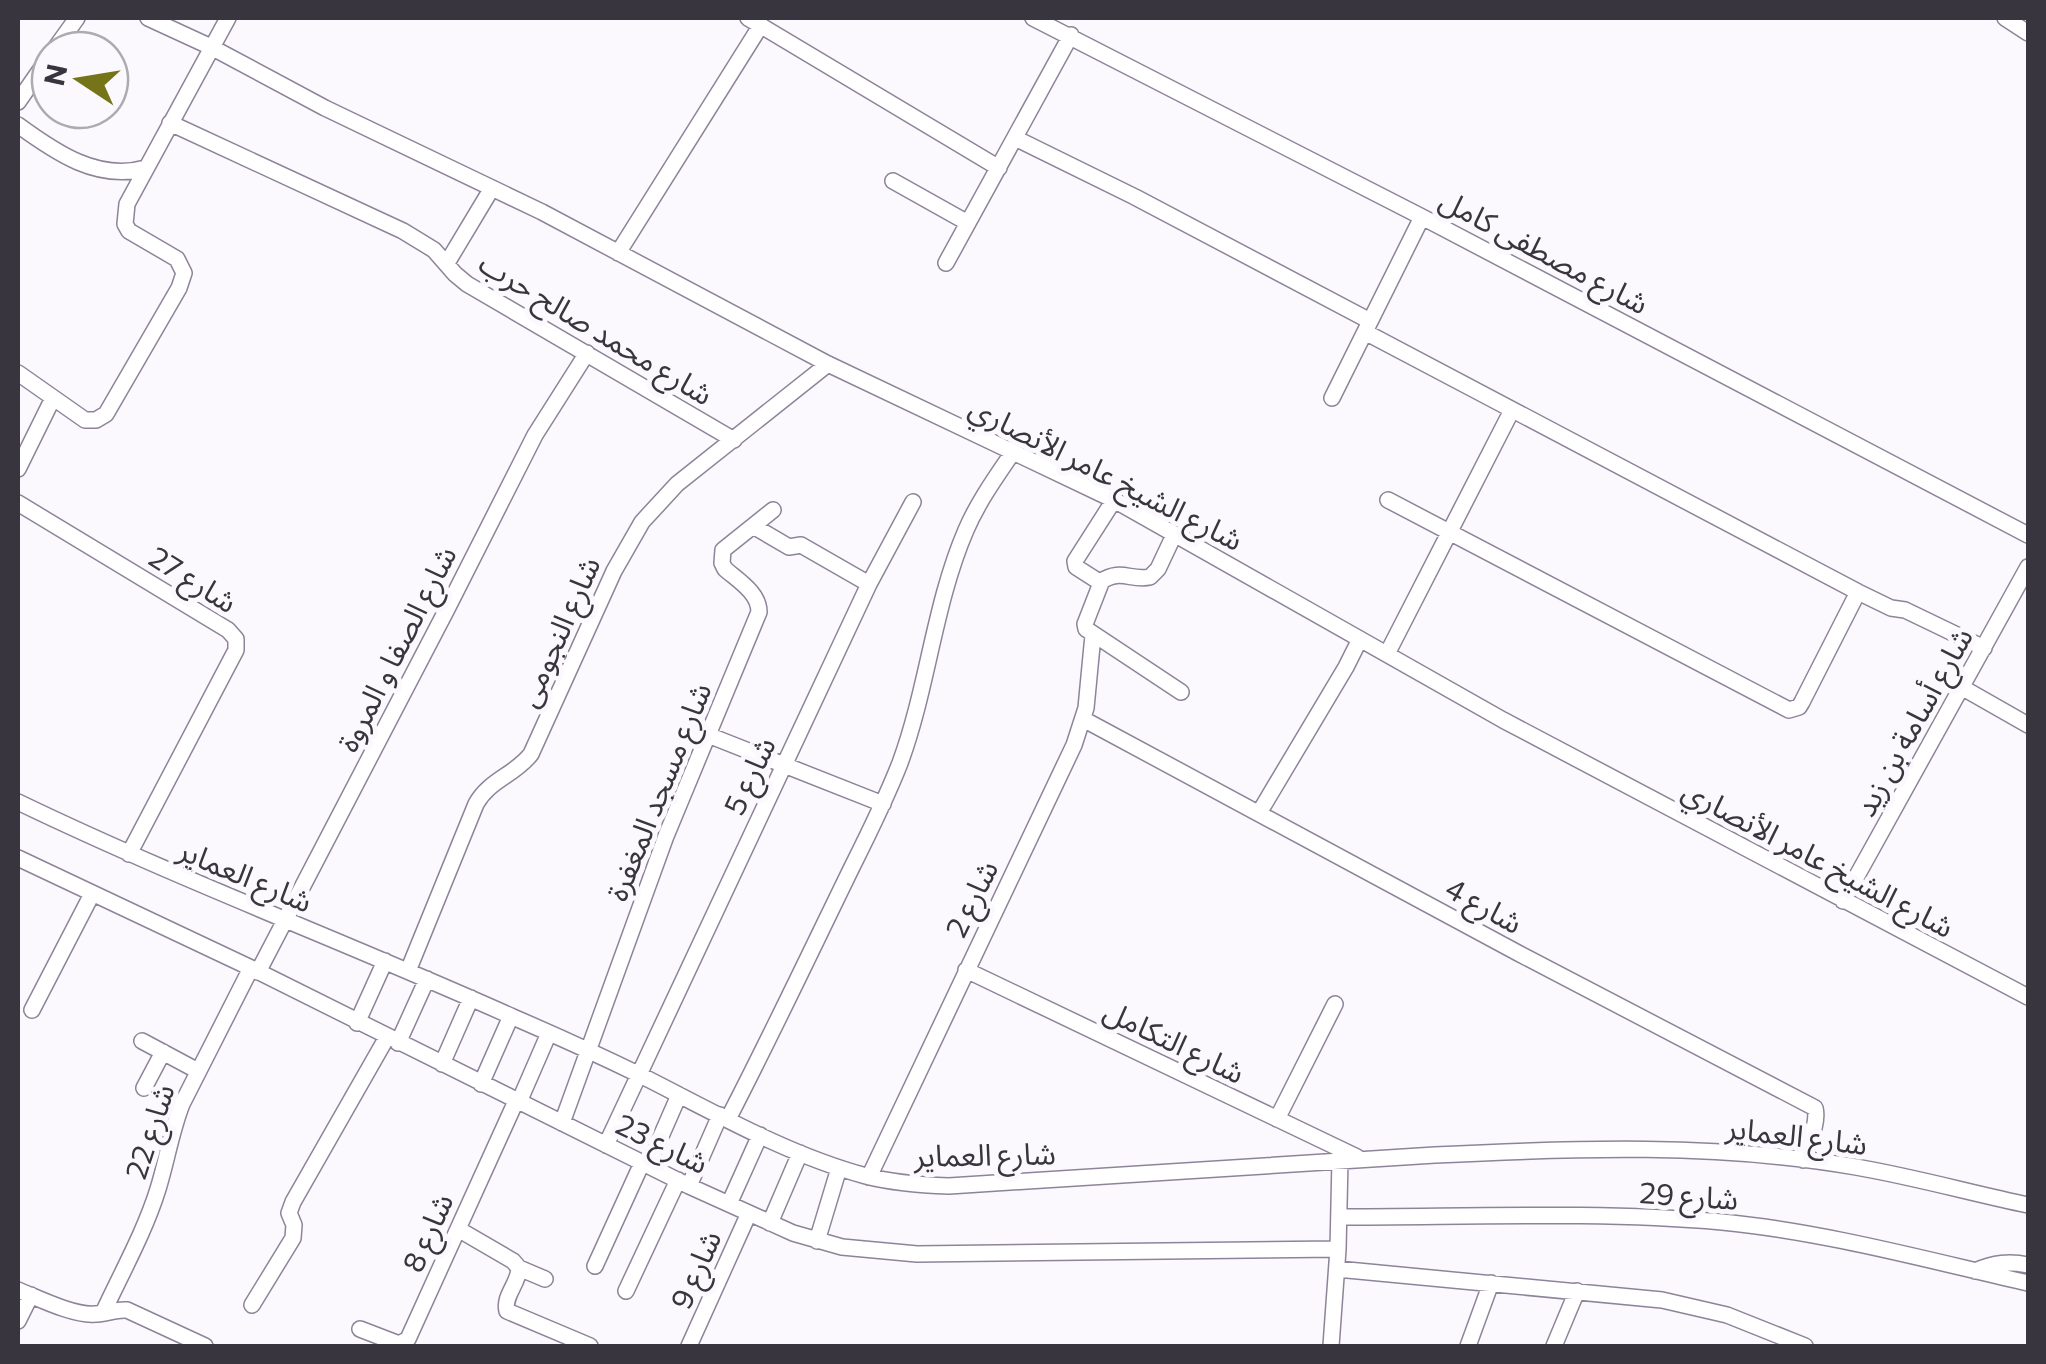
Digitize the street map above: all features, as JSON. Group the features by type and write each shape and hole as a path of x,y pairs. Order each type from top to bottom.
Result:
{"street":[{"name":"شارع الشيخ عامر الأنصاري","path":"148,18 588,236 828,364 1114,500 1503,720 2028,997"},
{"path":"18,372 85,420 102,418 184,273 178,259 134,236 124,224 127,204 228,18"},
{"name":"شارع مصطفى كامل","path":"1033,18 2028,535"},
{"path":"2005,18 2028,33"},
{"path":"618,254 754,21 998,168"},
{"path":"946,264 1072,35"},
{"name":"شارع محمد صالح حرب","path":"170,123 403,231 434,250 467,284 734,440"},
{"path":"18,125 62,154 104,172 131,173 146,168"},
{"path":"1015,138 1135,198 1512,410 1858,592 1984,648"},
{"path":"894,181 968,223"},
{"path":"446,263 492,188"},
{"path":"1332,398 1422,217"},
{"name":"شارع الصفا و المروة","path":"255,970 286,920 534,435 587,353"},
{"name":"شارع النجومى","path":"408,971 476,804 488,787 516,771 531,754 628,544 658,502 677,484 828,364"},
{"path":"18,469 54,398"},
{"path":"1387,654 1512,410"},
{"path":"626,1291 809,959 883,804 924,685 962,541 985,494 1013,452"},
{"path":"1114,500 1074,561 1078,569 1100,582 1115,574 1150,577 1174,535"},
{"path":"1388,500 1789,710 1802,702 1858,592"},
{"name":"شارع 27","path":"18,502 236,638 236,650 129,854"},
{"name":"شارع 5","path":"606,1145 782,765 913,502"},
{"name":"شارع مسجد المغفرة","path":"562,1124 654,868 760,606 754,594 725,568 722,557 728,546 773,510"},
{"path":"753,526 788,547 802,546 869,584"},
{"name":"شارع أسامة بن زيد","path":"1844,901 2028,567"},
{"name":"شارع 2","path":"869,1177 1083,719 1093,634 1085,624 1100,582"},
{"path":"1093,634 1181,692"},
{"path":"1259,812 1360,639"},
{"path":"1962,688 2028,724"},
{"name":"شارع 4","path":"1083,719 1518,954 1814,1108 1816,1120 1803,1160"},
{"path":"708,735 883,804"},
{"name":"شارع العماير","path":"18,802 129,854 427,978 638,1074 800,1154 869,1177 948,1186 1340,1160 1509,1152 1694,1150 1855,1167 2028,1206"},
{"name":"شارع 23","path":"18,858 255,970 684,1183 817,1241 868,1252 917,1254 1338,1249"},
{"path":"32,1010 92,894"},
{"path":"357,1023 385,961"},
{"name":"شارع 22","path":"103,1313 150,1210 174,1125 198,1071 255,970"},
{"name":"شارع التكامل","path":"966,970 1361,1159"},
{"path":"252,1305 293,1238 294,1225 289,1213 293,1202 427,978"},
{"path":"442,1064 470,998"},
{"path":"1277,1119 1335,1004"},
{"path":"481,1084 511,1016"},
{"name":"شارع 8","path":"360,1328 394,1343 404,1342 549,1033"},
{"path":"142,1040 198,1071"},
{"path":"144,1088 164,1052"},
{"path":"595,1266 678,1095"},
{"path":"729,1204 760,1135"},
{"path":"770,1223 800,1154"},
{"path":"1331,1346 1340,1160"},
{"path":"817,1241 838,1168"},
{"name":"شارع 9","path":"690,1346 749,1213"},
{"name":"شارع 29","path":"1340,1217 1603,1216 1724,1222 1844,1241 2028,1284"},
{"path":"458,1229 545,1279"},
{"path":"1975,1271 2004,1262 2028,1265"},
{"path":"520,1268 506,1303 507,1311 590,1346"},
{"path":"1337,1270 1646,1298 1695,1306 1742,1320 1806,1346"},
{"path":"1468,1346 1491,1283"},
{"path":"1554,1346 1577,1291"},
{"path":"18,1321 24,1293 82,1313 127,1310 177,1341 204,1346"}]}
